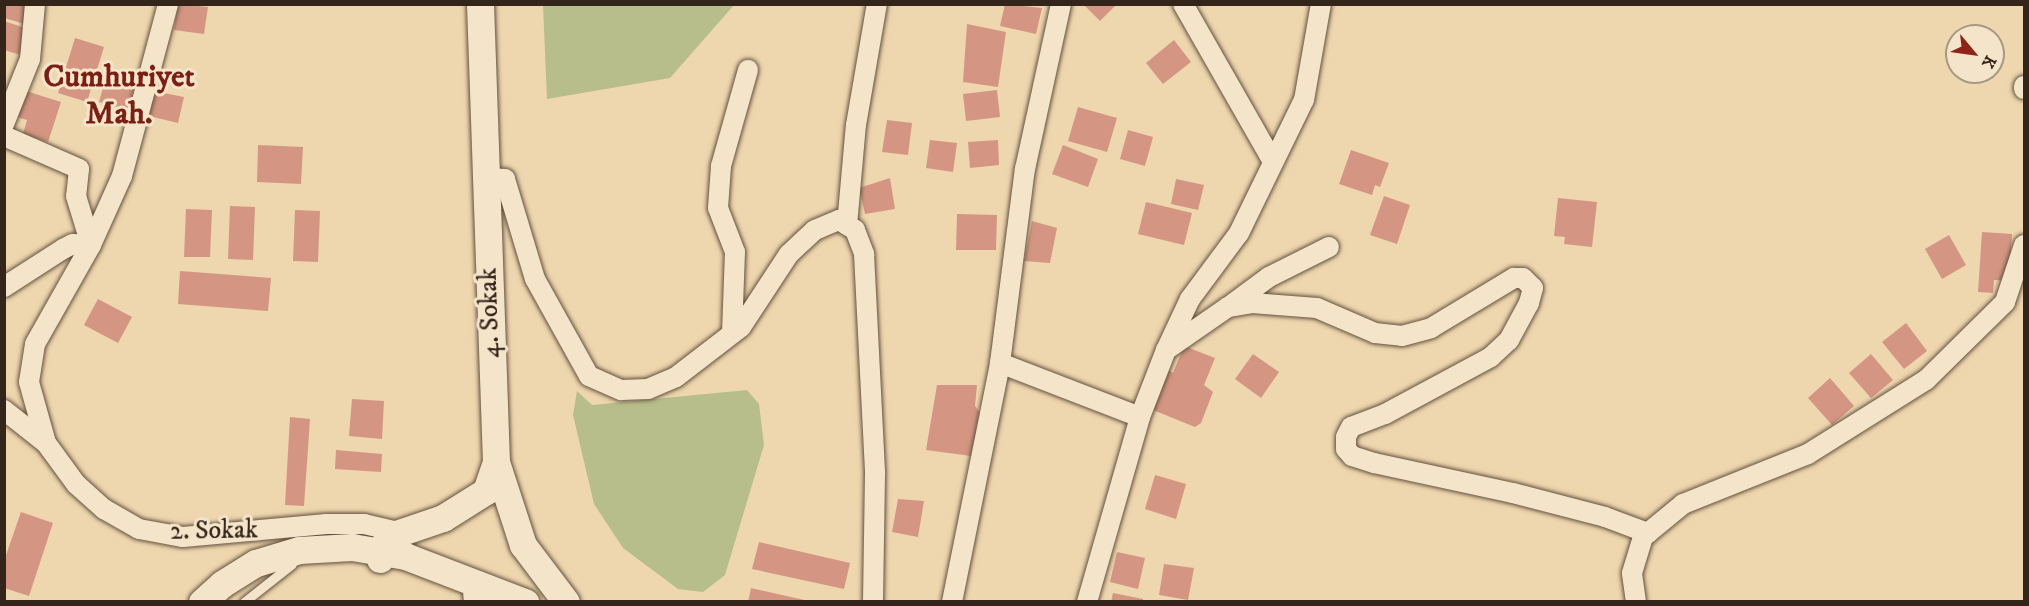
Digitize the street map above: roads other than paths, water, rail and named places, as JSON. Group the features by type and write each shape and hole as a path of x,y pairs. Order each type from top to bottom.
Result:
{"street":[{"path":"4,124 30,59 35,4"},
{"path":"46,443 29,382 28,368 35,344 91,245 127,161 168,4"},
{"name":"4. Sokak","path":"480,4 496,462 523,545 566,602"},
{"path":"847,225 856,125 878,4"},
{"path":"952,602 1000,363 1025,169 1061,4"},
{"path":"1182,4 1272,160"},
{"path":"1087,602 1140,417 1166,350 1190,299 1239,233 1272,160 1304,100 1321,4"},
{"path":"732,333 735,252 718,208 721,166 748,70"},
{"path":"4,136 79,169 76,196 91,245"},
{"path":"486,178 506,179 535,279 589,376 621,390 648,389 676,376 741,327 789,254 814,230 839,220 855,230 864,254 875,474 873,602"},
{"path":"4,287 63,249 74,244 91,245"},
{"path":"1636,602 1632,573 1648,533 1683,504 1808,454 1926,380 2005,302 2025,245"},
{"path":"1166,350 1269,277 1329,247"},
{"path":"1228,307 1252,303 1317,308 1375,333 1402,336 1431,328 1514,279 1530,282 1529,303 1509,340 1491,357 1385,414 1351,427 1346,437 1346,449 1352,456 1374,463 1514,493 1605,517 1648,533"},
{"path":"1000,363 1140,417"},
{"name":"2. Sokak","path":"4,410 46,443 76,484 104,509 139,529 183,537 326,524 364,524 386,547"},
{"path":"220,602 249,580 292,564 386,547 443,518 480,495 493,478 496,462"},
{"path":"202,602 239,573 277,556 326,547 386,547 525,602"},
{"path":"386,547 481,598"}],"lane":[{"path":"244,602 292,564"}],"district":[{"name":"Cumhuriyet Mah.","path":"119,96"}]}
